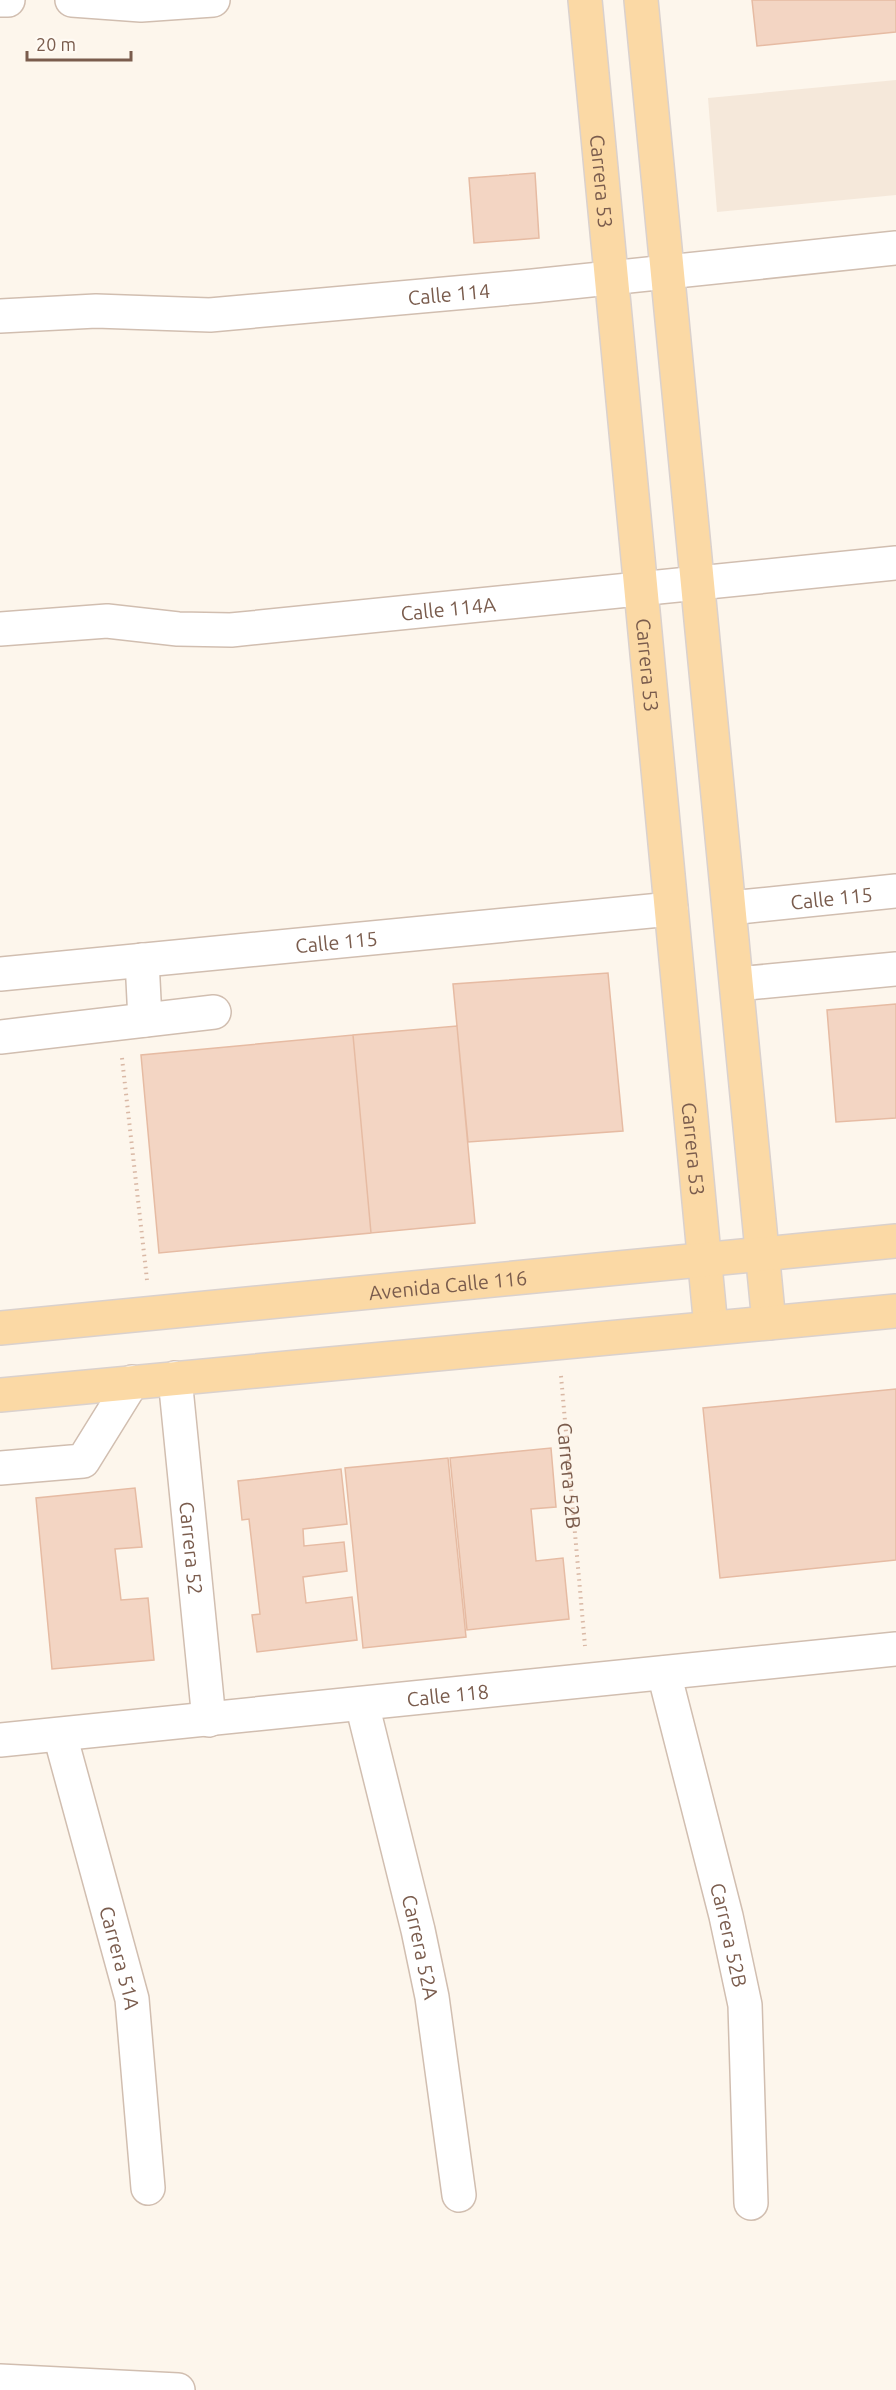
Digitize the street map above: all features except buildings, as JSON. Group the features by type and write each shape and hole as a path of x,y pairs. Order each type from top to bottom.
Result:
{"main road":[{"name":"Carrera 53","path":"585,0 711,1328"},
{"path":"641,0 769,1323"},
{"name":"Avenida Calle 116","path":"0,1328 896,1241"},
{"path":"0,1395 896,1311"}],"street":[{"path":"0,0 8,0"},
{"path":"72,0 141,5 213,0"},
{"name":"Calle 114","path":"0,316 96,311 210,315 533,286 896,248"},
{"name":"Calle 114A","path":"0,629 106,621 178,629 231,630 896,563"},
{"name":"Calle 115","path":"730,908 896,891"},
{"name":"Calle 115","path":"0,974 671,909"},
{"path":"132,1021 142,960"},
{"path":"737,984 896,969"},
{"path":"0,1037 214,1012"},
{"name":"Carrera 52","path":"175,1378 209,1720"},
{"path":"0,1468 83,1461 132,1382"},
{"name":"Calle 118","path":"0,1740 896,1649"},
{"name":"Carrera 52B","path":"664,1673 726,1916 746,2005 751,2203"},
{"name":"Carrera 52A","path":"362,1704 418,1930 432,1997 459,2195"},
{"name":"Carrera 51A","path":"60,1735 132,1999 148,2188"},
{"path":"0,2381 178,2390"}],"path":[{"path":"132,1021 151,1313"},
{"name":"Carrera 52B","path":"558,1342 588,1681"}],"shaded area":[{"path":"896,80 896,195 717,212 708,98"}]}
